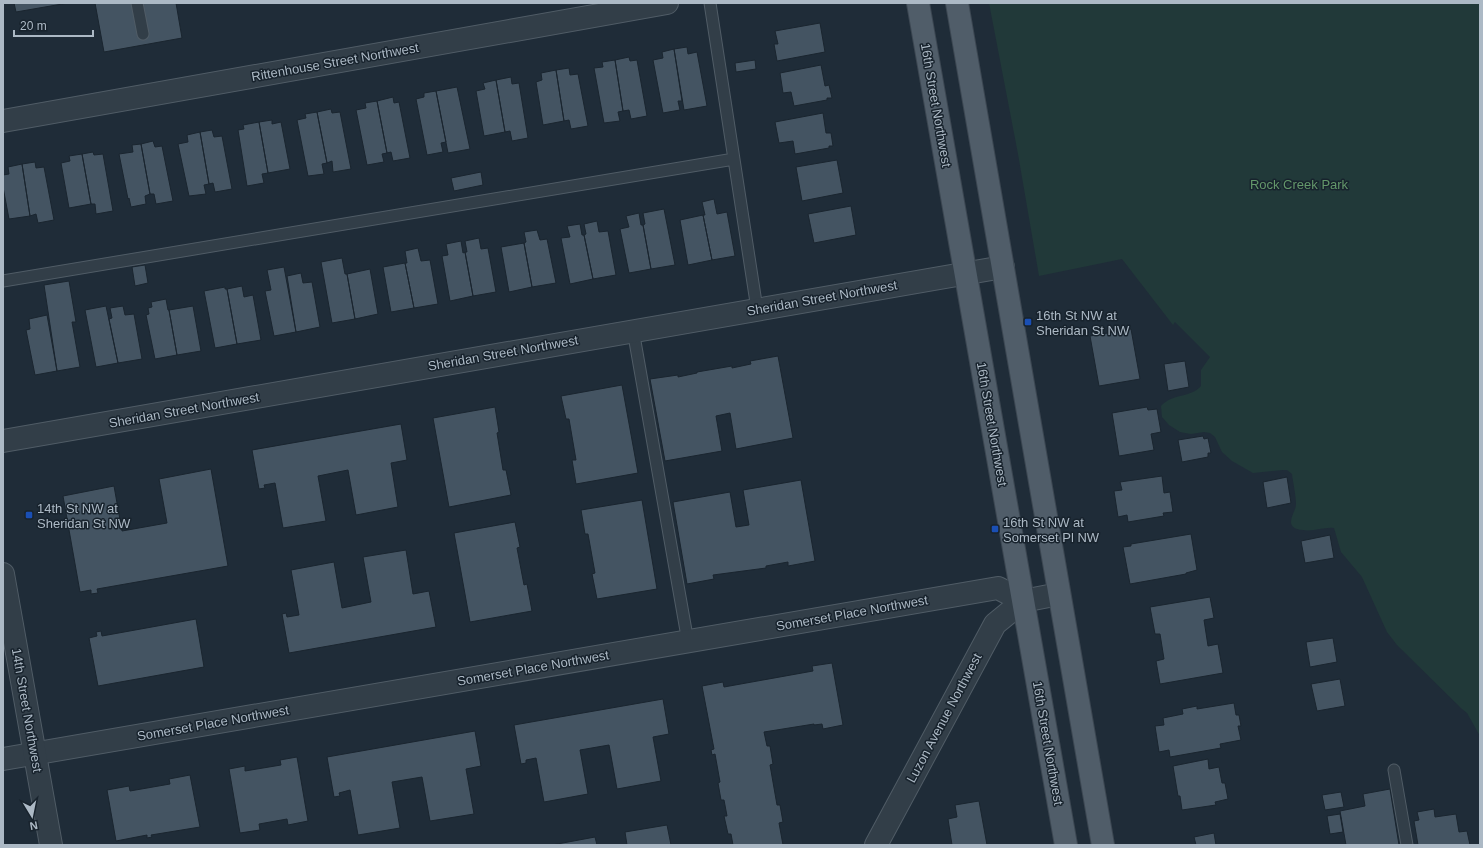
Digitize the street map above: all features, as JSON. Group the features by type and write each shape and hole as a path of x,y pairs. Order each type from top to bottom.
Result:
{"main road":[{"name":"16th Street Northwest","path":"918,3 1066,845"},
{"path":"957,3 1103,845"}],"street":[{"name":"Rittenhouse Street Northwest","path":"3,121 667,3"},
{"name":"Sheridan Street Northwest","path":"3,441 633,330 1003,267"},
{"name":"14th Street Northwest","path":"3,574 5,600 51,845"},
{"name":"Somerset Place Northwest","path":"3,759 998,588 1023,601"},
{"path":"1023,601 1059,594"},
{"name":"Luzon Avenue Northwest","path":"876,845 995,624 1023,601"}],"lane":[{"path":"137,3 143,34"},
{"path":"710,3 757,309"},
{"path":"3,281 734,160"},
{"path":"633,330 688,642"},
{"path":"1394,770 1407,845"}],"green space":[{"name":"Rock Creek Park","path":"989,3 1480,3 1480,736 1467,713 1397,645 1387,632 1362,577 1341,552 1334,528 1307,530 1296,529 1293,526 1291,520 1296,504 1296,497 1292,474 1287,470 1253,473 1232,461 1222,452 1215,437 1210,433 1204,432 1191,434 1180,432 1169,425 1162,417 1161,406 1166,402 1197,390 1201,386 1201,370 1210,357 1175,322 1173,325 1122,259 1039,276 1018,154"}],"building":[{"path":"14,3 68,3 16,12"},
{"path":"95,3 176,3 182,38 104,52"},
{"path":"820,23 825,52 777,61 774,44 778,44 775,31"},
{"path":"687,47 688,54 697,52 707,106 684,110 674,49"},
{"path":"674,49 682,101 678,101 680,110 663,113 653,60 663,58 662,52"},
{"path":"629,57 630,61 637,60 647,116 631,119 629,110 623,111 615,60"},
{"path":"615,60 623,111 618,112 620,121 604,123 594,68 603,67 602,62"},
{"path":"755,60 756,69 736,72 735,63"},
{"path":"821,65 825,86 829,85 832,98 794,106 791,92 783,93 780,73"},
{"path":"569,68 570,75 578,74 588,126 571,129 569,120 564,121 556,70"},
{"path":"556,70 564,121 543,125 536,82 542,80 541,73"},
{"path":"511,77 512,84 519,83 528,138 512,141 510,131 505,132 496,80"},
{"path":"496,80 505,132 484,136 476,91 485,89 483,83"},
{"path":"457,87 470,149 448,153 436,91"},
{"path":"436,91 446,142 441,143 443,152 427,155 416,99 424,97 424,93"},
{"path":"393,97 394,103 399,102 410,158 393,161 391,152 387,153 377,101"},
{"path":"377,101 387,153 382,154 384,162 367,165 356,110 366,108 365,103"},
{"path":"331,109 332,113 340,112 351,169 333,172 332,161 327,163 317,112"},
{"path":"317,112 327,163 322,164 324,174 308,176 297,120 306,118 305,114"},
{"path":"823,113 826,133 831,133 833,146 795,154 793,141 779,143 775,122"},
{"path":"272,120 272,124 281,122 290,169 268,173 259,122"},
{"path":"259,122 268,173 262,174 264,183 247,186 238,130 244,129 243,125"},
{"path":"212,130 214,137 222,136 232,189 215,192 213,183 209,184 200,132"},
{"path":"200,132 209,184 204,185 206,194 189,196 178,144 188,142 187,135"},
{"path":"153,141 155,147 162,146 173,201 156,204 154,194 150,194 141,144"},
{"path":"141,144 150,194 145,196 146,204 131,207 119,154 133,152 132,145"},
{"path":"93,152 94,155 103,154 113,211 96,214 95,204 91,204 82,154"},
{"path":"82,154 91,204 69,208 61,163 70,161 69,156"},
{"path":"837,160 843,193 802,201 796,167"},
{"path":"35,162 36,168 44,167 54,220 38,223 36,214 30,216 22,164"},
{"path":"22,164 30,216 9,219 3,187 3,175 9,174 8,167"},
{"path":"481,172 483,185 454,191 451,178"},
{"path":"714,199 717,214 727,212 735,256 712,260 703,215 705,215 702,202"},
{"path":"851,206 856,235 814,243 808,214"},
{"path":"664,209 675,265 651,269 643,225 645,224 643,213"},
{"path":"639,213 641,225 643,225 651,269 629,273 620,229 629,227 626,216"},
{"path":"703,215 712,260 688,265 680,220"},
{"path":"597,221 599,232 608,231 616,275 593,279 584,235 586,234 584,224"},
{"path":"580,224 582,235 584,235 593,279 570,284 561,238 570,237 567,226"},
{"path":"537,230 540,240 547,239 556,283 532,287 524,243 526,242 524,232"},
{"path":"479,238 481,249 488,248 496,292 473,296 465,252 467,252 465,241"},
{"path":"461,241 463,253 465,252 473,296 450,301 442,256 448,255 446,244"},
{"path":"524,243 532,287 509,292 501,247"},
{"path":"418,248 421,261 430,260 438,304 414,308 405,263 407,263 405,251"},
{"path":"342,258 345,274 347,274 355,319 332,323 321,262"},
{"path":"405,263 414,308 391,312 383,267"},
{"path":"145,265 148,283 135,286 132,267"},
{"path":"284,267 296,332 274,336 265,291 271,290 267,270"},
{"path":"370,269 378,314 355,319 347,274"},
{"path":"301,273 303,283 312,282 320,327 296,332 287,276"},
{"path":"69,281 76,322 72,322 80,367 57,371 44,285"},
{"path":"242,286 244,297 253,295 261,340 237,344 227,289"},
{"path":"225,287 225,289 227,289 237,344 215,348 204,291"},
{"path":"166,299 177,355 155,359 146,315 149,314 148,308 152,307 151,302"},
{"path":"106,306 118,363 96,367 85,310"},
{"path":"123,306 125,315 134,314 142,359 118,363 109,319 112,318 110,308"},
{"path":"193,306 201,351 177,355 169,310"},
{"path":"47,315 57,371 35,375 26,330 30,329 29,319"},
{"path":"1131,329 1140,379 1099,386 1090,336"},
{"path":"778,356 793,438 736,449 730,413 716,416 722,451 665,461 650,379 678,375 678,377 732,366 732,368 751,364 750,361"},
{"path":"1185,361 1189,387 1168,391 1164,364"},
{"path":"622,385 638,473 576,484 572,460 576,460 569,419 566,419 561,396"},
{"path":"495,407 499,432 497,433 503,470 506,470 511,495 449,507 433,418"},
{"path":"1147,407 1148,410 1157,409 1161,432 1151,434 1154,450 1119,456 1112,413"},
{"path":"401,424 407,460 391,463 398,507 356,515 348,470 318,476 326,521 283,528 275,483 264,485 265,488 259,489 252,450"},
{"path":"1203,436 1204,439 1208,438 1211,453 1208,453 1208,457 1182,462 1178,440"},
{"path":"211,469 228,566 97,589 98,593 91,594 91,590 80,592 63,496 114,486 122,531 167,523 159,479"},
{"path":"1162,476 1164,493 1170,492 1173,512 1163,513 1164,516 1128,522 1127,515 1118,517 1114,491 1122,490 1120,482"},
{"path":"1287,477 1291,503 1267,508 1263,482"},
{"path":"801,480 815,561 788,566 788,562 766,566 766,568 713,575 714,579 687,584 673,502 730,492 736,527 749,525 743,490"},
{"path":"642,500 657,589 597,599 592,574 595,573 588,534 585,534 581,510"},
{"path":"515,522 520,547 517,548 524,585 527,584 532,611 470,622 454,533"},
{"path":"1191,534 1197,570 1186,574 1130,584 1123,547 1131,546 1131,544"},
{"path":"1330,535 1334,558 1305,563 1301,541"},
{"path":"406,550 413,594 429,591 436,627 289,653 282,614 286,613 287,617 299,615 291,570 334,562 342,608 371,602 363,557"},
{"path":"1210,597 1214,618 1204,620 1208,646 1218,644 1223,673 1160,684 1156,661 1164,659 1160,634 1155,634 1150,607"},
{"path":"196,619 204,667 98,686 89,638 97,636 96,632 101,631 102,636"},
{"path":"1333,638 1337,662 1310,667 1306,642"},
{"path":"832,663 843,725 823,729 822,724 814,724 764,732 767,746 770,746 773,764 770,765 777,805 780,805 783,822 779,823 783,845 733,845 731,834 728,834 724,816 727,816 724,800 721,800 718,783 720,782 715,754 712,755 711,750 714,749 702,686 723,682 724,687 813,671 812,666"},
{"path":"1340,679 1345,706 1317,711 1311,684"},
{"path":"663,699 669,734 653,737 661,781 617,789 609,745 580,750 588,794 544,802 536,758 526,760 526,763 521,764 514,725"},
{"path":"1234,703 1236,715 1239,715 1241,726 1238,726 1241,740 1220,744 1221,748 1170,757 1169,750 1159,752 1155,726 1164,725 1163,718 1183,714 1182,709 1197,706 1197,709"},
{"path":"475,731 481,766 466,769 474,814 430,821 422,777 392,782 400,828 358,835 350,790 339,793 340,796 334,797 327,757"},
{"path":"297,757 308,821 288,825 287,819 259,824 260,830 240,833 229,769 245,766 245,771 281,765 280,760"},
{"path":"1208,759 1209,769 1219,767 1222,783 1225,783 1228,799 1215,802 1216,805 1182,810 1173,766"},
{"path":"190,775 200,827 151,835 152,837 147,838 147,835 116,841 107,790 129,786 130,791 170,784 169,779"},
{"path":"1390,789 1399,845 1346,845 1340,811 1365,806 1363,794"},
{"path":"1341,792 1344,807 1325,810 1322,795"},
{"path":"979,801 987,845 952,845 948,819 957,817 955,805"},
{"path":"1434,809 1435,817 1456,814 1459,832 1467,831 1470,845 1418,845 1414,821 1419,820 1417,812"},
{"path":"1340,814 1343,832 1330,834 1327,816"},
{"path":"667,825 671,845 627,845 625,832"},
{"path":"1214,833 1216,845 1196,845 1194,837"},
{"path":"595,837 597,845 552,845"}],"place":[{"name":"16th St NW at Sheridan St NW","path":"1028,322"},
{"name":"14th St NW at Sheridan St NW","path":"29,515"},
{"name":"16th St NW at Somerset Pl NW","path":"995,529"}]}
